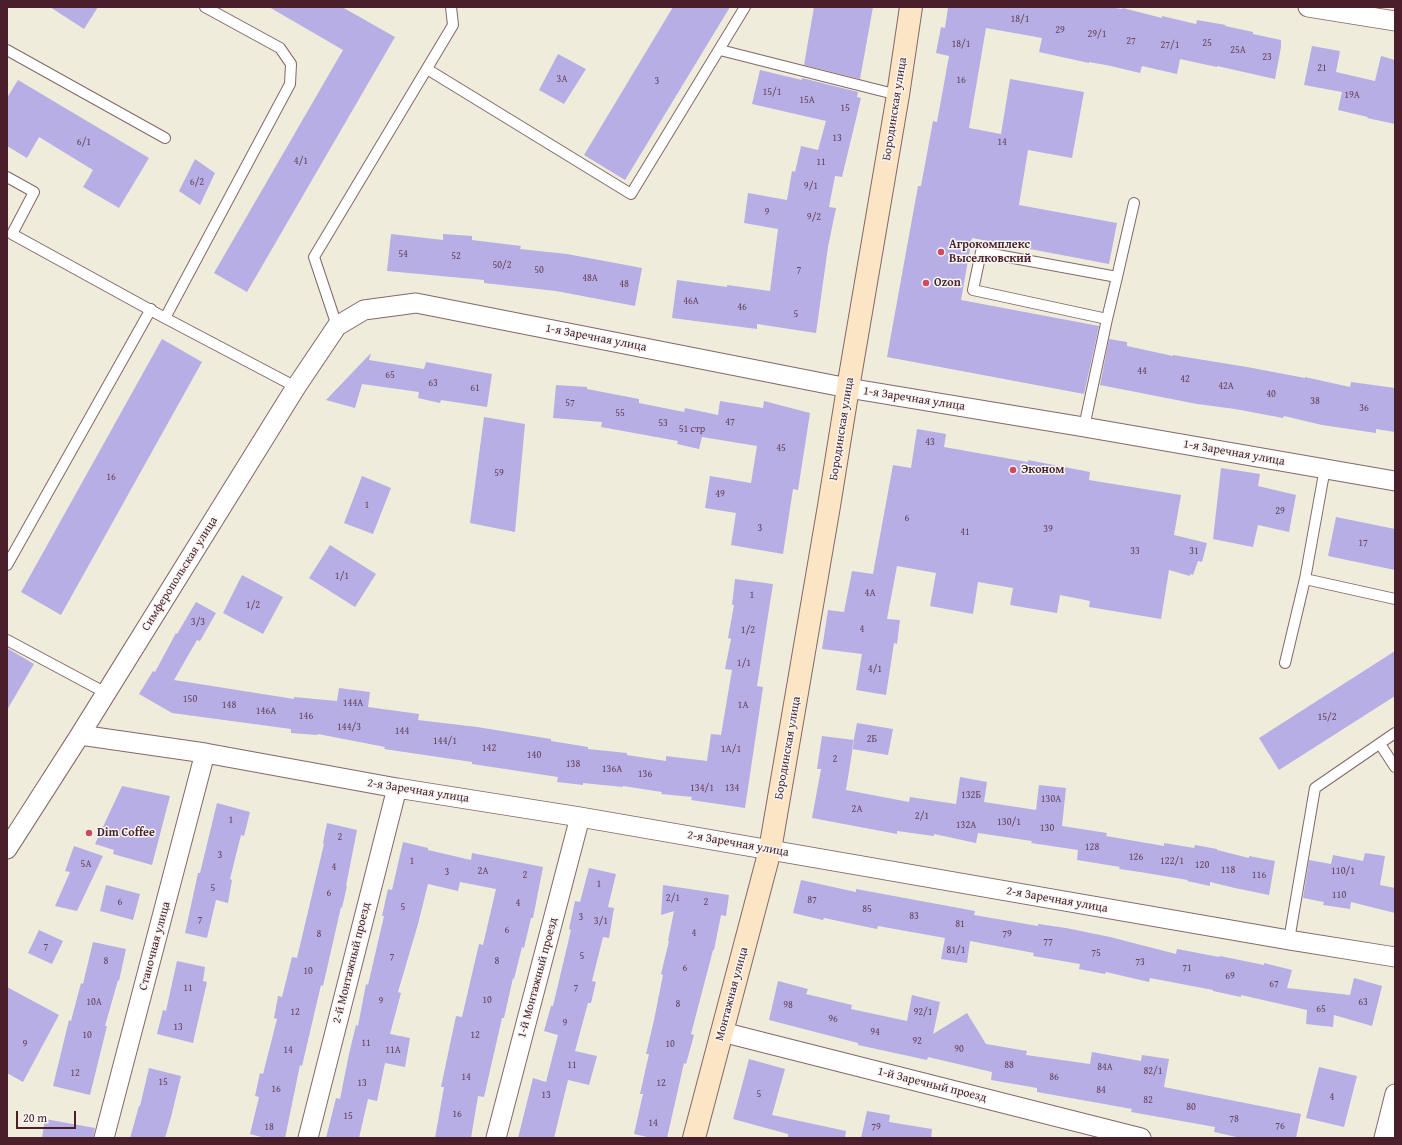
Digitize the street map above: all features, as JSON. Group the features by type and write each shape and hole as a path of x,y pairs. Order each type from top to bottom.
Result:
{"main road":[{"name":"Бородинская улица","path":"770,850 830,506 848,388 898,95 911,7"},
{"name":"Монтажная улица","path":"694,1138 770,850"}],"street":[{"path":"1308,7 1395,21"},
{"name":"1-я Заречная улица","path":"364,310 416,303 848,388 1326,468 1395,481"},
{"name":"Симферопольская улица","path":"7,849 106,694 296,387 337,326 364,310"},
{"name":"2-я Заречная улица","path":"80,735 205,753 397,788 580,817 1395,957"},
{"name":"Станочная улица","path":"104,1138 205,753"},
{"name":"2-й Монтажный проезд","path":"308,1138 397,788"},
{"name":"1-й Монтажный проезд","path":"496,1138 580,817"},
{"name":"1-й Заречный проезд","path":"722,1032 1141,1138"},
{"path":"1388,1136 1395,1094"}],"lane":[{"path":"165,318 290,84 291,64 280,48 204,7"},
{"path":"337,326 314,257 453,25 451,7"},
{"path":"427,69 631,194 745,7"},
{"path":"7,50 165,138"},
{"path":"720,50 898,95"},
{"path":"7,177 34,192 9,238 151,309 165,318 296,387"},
{"path":"1084,427 1134,203"},
{"path":"1107,319 974,290 980,252 1117,277"},
{"path":"7,565 151,309"},
{"path":"1285,663 1305,579 1326,468"},
{"path":"1305,579 1395,599"},
{"path":"7,640 106,694"},
{"path":"1289,940 1315,788 1395,733"},
{"path":"1380,744 1395,767"}],"building":[{"path":"50,7 98,7 84,29"},
{"path":"269,7 342,7 395,37 247,292 214,273 343,50"},
{"path":"673,7 730,7 625,180 584,155"},
{"path":"814,7 873,7 860,79 804,65"},
{"path":"948,7 1123,8 1162,18 1162,16 1196,24 1197,20 1226,25 1225,26 1253,32 1253,34 1281,40 1275,79 1180,59 1177,74 1142,66 1140,73 1039,52 1042,38 986,28 969,128 1001,134 1010,79 1084,92 1072,158 1028,150 1019,205 1117,223 1109,264 972,238 961,300 1099,326 1084,394 887,357 918,186 921,186 933,121 937,122 949,56 936,53 941,27 945,28"},
{"path":"1312,46 1340,51 1336,72 1375,81 1381,56 1395,60 1395,124 1338,110 1342,92 1304,85"},
{"path":"558,54 586,69 564,104 539,90"},
{"path":"760,70 802,80 802,78 858,92 857,97 861,98 842,177 835,176 829,207 836,208 828,247 816,333 757,324 757,329 672,318 677,280 770,291 778,229 744,223 748,193 787,200 792,171 795,172 801,146 818,150 826,121 752,104"},
{"path":"18,80 149,158 119,208 83,187 93,170 39,137 27,158 7,146 7,98"},
{"path":"195,159 215,173 200,205 179,191"},
{"path":"391,234 443,240 443,234 472,236 472,240 521,246 520,249 567,254 642,268 635,306 556,291 484,283 484,280 387,271"},
{"path":"162,339 202,362 61,615 21,592"},
{"path":"1109,339 1127,342 1127,346 1173,356 1305,377 1350,387 1351,382 1395,388 1395,432 1376,429 1376,433 1322,425 1284,416 1283,418 1197,404 1100,385"},
{"path":"371,353 369,360 424,369 426,362 492,374 487,407 441,400 440,403 418,398 419,392 362,384 355,408 326,400"},
{"path":"556,385 587,387 587,389 639,399 639,403 684,412 685,408 718,415 720,401 763,408 764,401 810,413 798,490 793,489 783,554 731,545 736,513 705,508 710,476 751,483 757,446 702,437 699,449 677,444 678,441 601,427 602,422 553,418"},
{"path":"484,417 525,424 515,532 470,523"},
{"path":"917,429 946,434 944,447 1028,462 1028,460 1090,472 1089,480 1181,495 1174,535 1207,543 1202,562 1198,561 1193,575 1190,574 1190,576 1169,570 1161,619 1089,607 1090,601 1060,595 1057,613 1010,605 1013,588 978,582 973,614 930,606 936,573 897,566 887,619 900,620 897,644 894,643 886,695 856,690 862,654 822,649 828,610 844,612 852,571 873,574 893,465 911,468"},
{"path":"1221,468 1260,474 1258,486 1296,495 1289,532 1258,525 1253,547 1213,539"},
{"path":"362,476 391,488 373,534 344,523"},
{"path":"1336,517 1395,529 1395,570 1328,556"},
{"path":"330,545 376,574 355,607 309,578"},
{"path":"242,575 283,597 263,634 223,613"},
{"path":"735,579 773,584 757,686 763,687 745,808 691,800 692,797 661,794 662,792 623,786 583,783 583,785 557,782 558,777 384,749 385,747 318,734 291,733 291,729 172,713 139,694 153,671 155,672 176,633 177,634 196,602 216,613 200,641 197,640 174,680 294,699 294,697 337,701 339,688 370,692 368,707 419,714 418,720 477,727 551,739 551,741 588,747 588,749 627,753 627,755 666,761 666,756 707,761 711,734 721,735 732,670 725,669 731,639 728,638 734,605 732,605"},
{"path":"7,648 34,664 7,710"},
{"path":"1395,651 1395,696 1279,770 1259,738"},
{"path":"857,723 893,729 888,755 852,749"},
{"path":"822,736 854,740 846,790 909,802 910,797 956,804 960,777 987,782 984,802 1036,810 1039,785 1066,788 1062,826 1107,833 1106,836 1164,846 1164,843 1194,848 1195,845 1217,849 1249,858 1249,856 1275,861 1269,895 1210,882 1210,886 1187,881 1188,880 1119,869 1120,867 1077,860 1078,850 1031,843 1032,841 978,833 976,843 934,834 934,836 897,831 897,834 812,818 821,769 817,769"},
{"path":"122,786 170,796 152,865 113,854 114,850 95,844"},
{"path":"217,803 250,812 244,836 241,835 230,879 232,880 228,903 216,900 207,938 185,933 198,873 200,873"},
{"path":"327,823 357,830 347,886 323,986 321,985 302,1066 300,1065 285,1138 265,1138 250,1134 259,1097 255,1096 260,1073 263,1074 277,1019 274,1018 278,996 282,997 292,957 297,958 324,844"},
{"path":"403,842 428,848 428,850 471,860 472,853 543,867 533,918 531,918 524,948 522,947 504,1018 502,1018 484,1097 478,1096 471,1138 435,1138 444,1087 441,1087 456,1016 462,1017 479,944 483,945 496,889 460,882 458,891 428,884 398,992 401,993 390,1034 410,1038 405,1067 385,1063 377,1101 368,1099 359,1138 326,1138 336,1098 340,1099 349,1054 356,1025 358,1026 366,984 368,985 384,916 382,916 388,889 392,890"},
{"path":"74,846 103,856 77,911 55,906 70,872 65,871"},
{"path":"1365,853 1385,856 1380,885 1395,888 1395,913 1351,902 1350,909 1323,905 1324,902 1303,898 1309,860 1331,864 1333,855 1363,861"},
{"path":"589,868 616,874 608,907 614,908 609,938 603,937 592,981 596,982 591,1003 588,1003 575,1051 597,1056 589,1085 568,1080 554,1138 518,1138 533,1078 546,1082 558,1035 544,1031 551,1006 553,1006 571,930 569,929 575,901 580,902"},
{"path":"801,880 856,892 856,889 975,911 974,915 1038,926 1038,924 1066,928 1110,937 1176,954 1177,949 1264,965 1264,963 1292,970 1287,988 1350,995 1354,978 1382,986 1372,1026 1334,1015 1333,1027 1306,1024 1307,1010 1241,995 1241,997 1150,978 1149,982 1106,972 1105,974 1079,969 1080,964 1033,956 1034,953 970,941 967,963 941,959 945,938 878,926 877,929 824,918 823,920 793,913"},
{"path":"106,885 140,894 133,920 100,911"},
{"path":"663,885 729,895 726,916 721,915 714,950 691,1034 694,1035 686,1064 684,1063 667,1138 652,1138 634,1134 643,1094 640,1094 649,1054 646,1054 663,975 661,974 674,911 661,915"},
{"path":"39,930 63,941 52,964 28,953"},
{"path":"93,942 126,949 119,981 118,980 105,1026 107,1026 90,1095 53,1086 69,1020 71,1021 81,983 83,984"},
{"path":"177,961 205,967 203,981 207,982 193,1043 157,1034 163,1010 166,1011"},
{"path":"778,981 808,989 806,994 852,1005 851,1009 907,1021 912,995 940,1002 933,1034 967,1013 986,1044 1027,1051 1026,1055 1090,1064 1092,1052 1141,1061 1142,1055 1169,1059 1164,1087 1301,1114 1296,1138 1241,1138 1214,1132 1215,1127 1131,1112 1132,1109 1037,1092 1037,1088 991,1080 992,1072 928,1057 927,1060 858,1045 858,1043 769,1020"},
{"path":"7,987 59,1015 23,1082 7,1073"},
{"path":"749,1059 785,1069 772,1115 846,1131 845,1138 788,1138 788,1134 733,1119"},
{"path":"1319,1067 1357,1076 1344,1127 1306,1118"},
{"path":"149,1068 181,1076 171,1117 165,1138 130,1138 140,1106"},
{"path":"867,1111 890,1115 889,1122 932,1129 931,1138 861,1138"},
{"path":"45,1119 95,1128 93,1138 42,1138"}],"place":[{"name":"Агрокомплекс Выселковский","path":"941,252"},
{"name":"Ozon","path":"926,283"},
{"name":"Эконом","path":"1013,470"},
{"name":"Dim Coffee","path":"89,833"}]}
